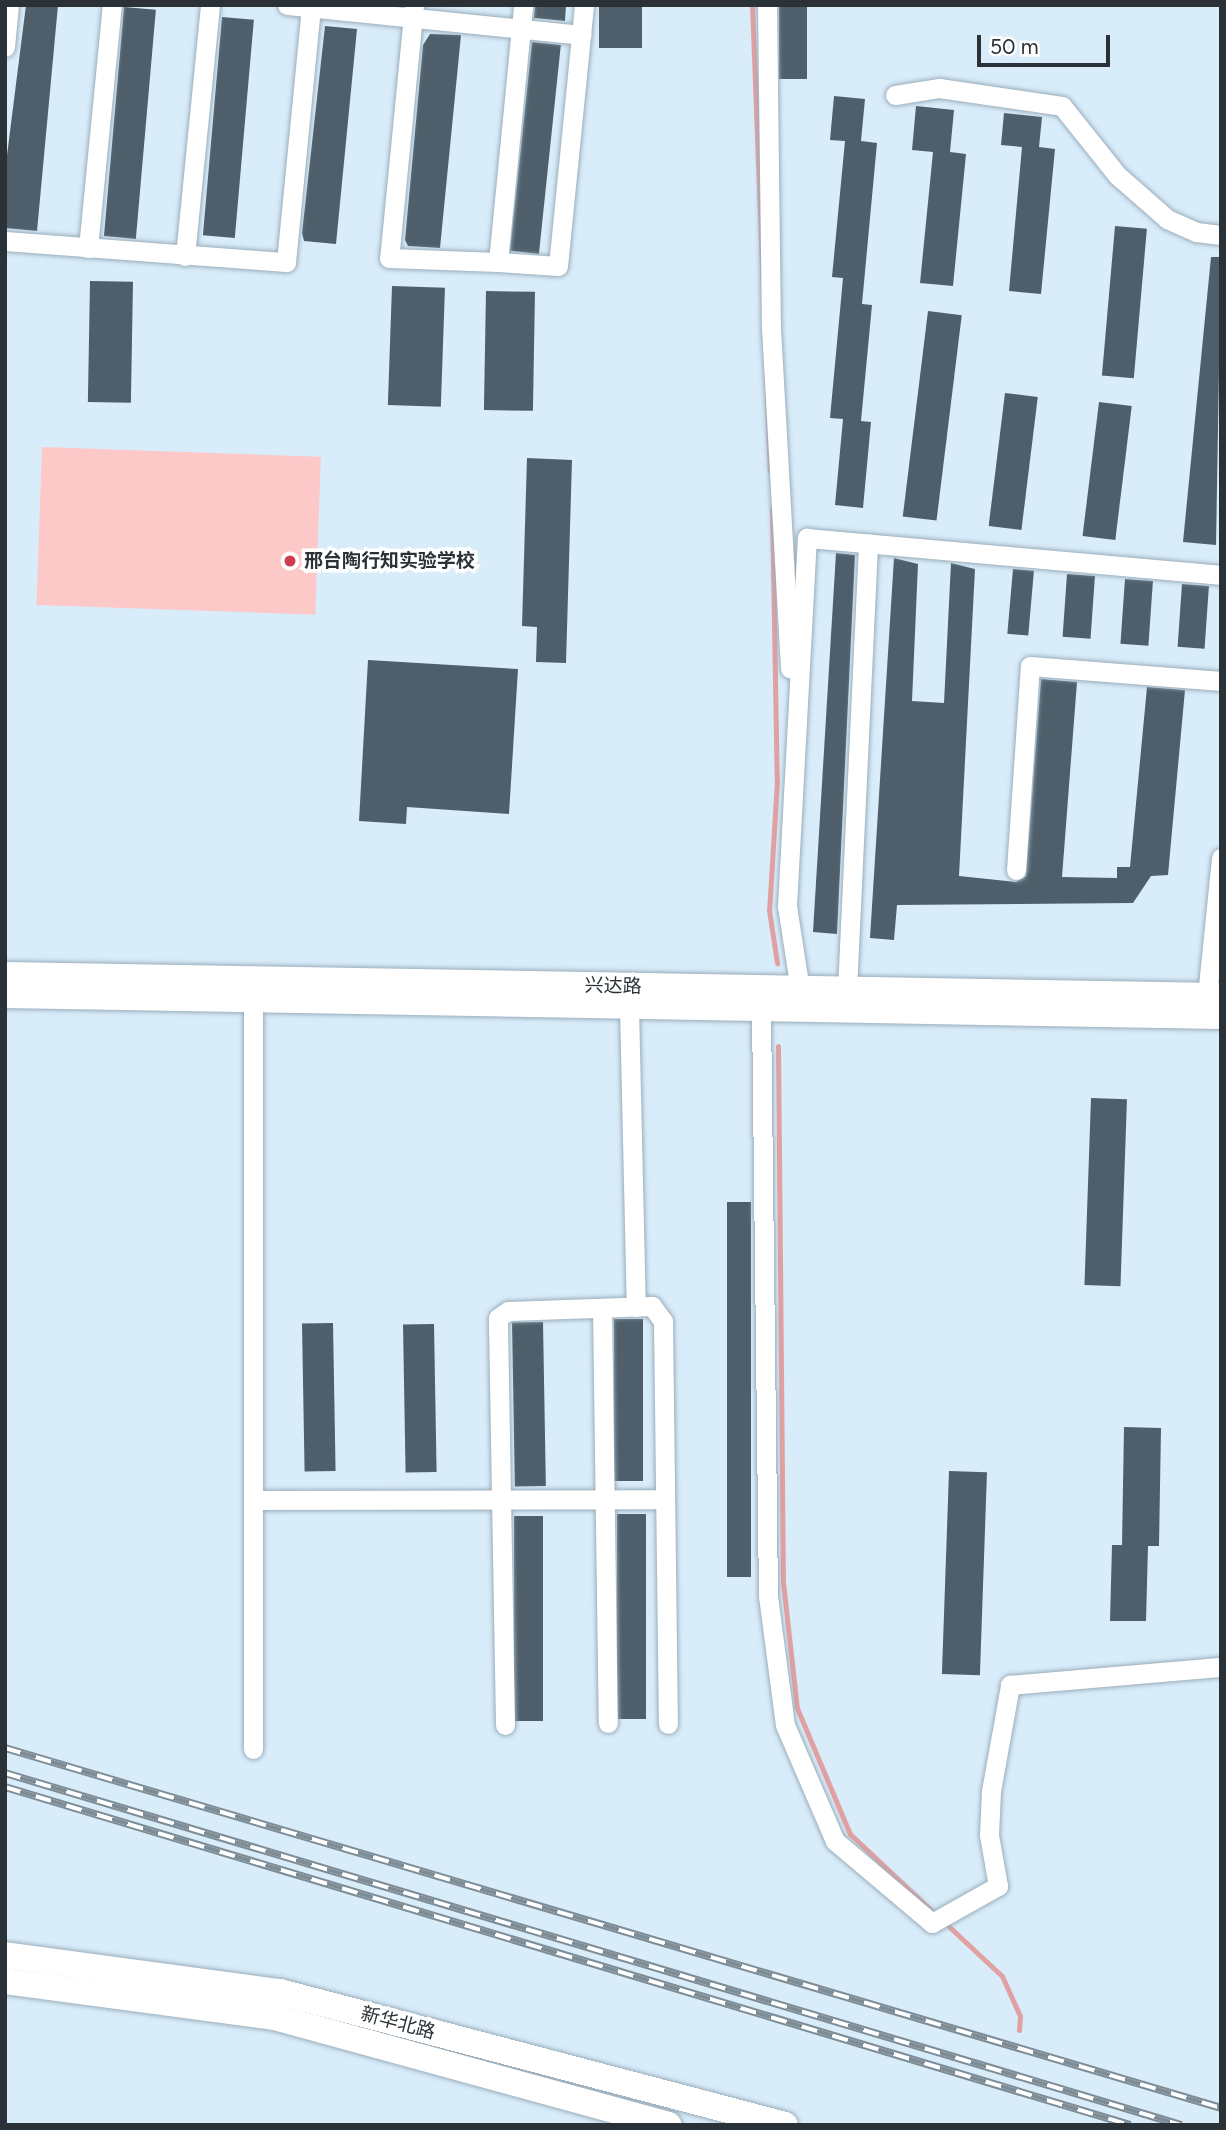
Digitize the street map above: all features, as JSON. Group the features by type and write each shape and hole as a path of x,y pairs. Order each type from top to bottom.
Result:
{"main road":[{"name":"兴达路","path":"5,975 847,990 1216,1003"},
{"name":"兴达路","path":"5,995 761,1008 1216,1003"},
{"name":"新华北路","path":"5,1955 280,1992 785,2125"},
{"name":"新华北路","path":"5,1981 274,2017 669,2125"}],"street":[{"path":"5,47 9,5"},
{"path":"88,248 112,5"},
{"path":"185,256 210,5"},
{"path":"288,5 413,12 521,29 581,35"},
{"path":"498,262 523,5"},
{"path":"413,12 389,258 558,266 584,5"},
{"path":"767,5 771,340 797,777 787,906 800,990"},
{"path":"5,241 286,262 311,6"},
{"path":"895,95 939,88 1062,106 1117,175 1167,219 1196,232 1221,234"},
{"path":"794,713 807,538 1221,575"},
{"path":"847,990 868,542"},
{"path":"1016,870 1030,666 1221,681"},
{"path":"1216,1003 1221,858"},
{"path":"253,999 253,1749"},
{"path":"629,1006 636,1307"},
{"path":"761,1008 768,1596 785,1724 835,1841 932,1923 998,1886 989,1835 991,1791 1010,1685 1221,1668"},
{"path":"505,1726 498,1318 508,1311 652,1306 663,1321 668,1724"},
{"path":"602,1308 608,1723"},
{"path":"253,1500 665,1499"}],"shaded area":[{"path":"42,447 321,457 315,615 36,605"}],"building":[{"path":"26,5 58,5 37,231 5,228 5,171"},
{"path":"535,5 566,5 565,21 534,18"},
{"path":"599,5 642,5 642,48 599,48"},
{"path":"779,5 807,5 807,79 779,79"},
{"path":"124,7 156,10 136,239 104,236"},
{"path":"222,17 254,20 235,238 203,235"},
{"path":"325,26 357,29 336,244 304,241 302,233"},
{"path":"430,34 461,35 440,248 408,246 405,240 423,45"},
{"path":"532,42 561,45 539,254 510,251"},
{"path":"834,96 865,99 861,141 877,143 862,304 872,305 861,421 871,422 863,508 835,505 843,419 830,418 843,278 832,277 845,141 830,140"},
{"path":"916,106 954,110 950,152 966,154 953,286 920,283 933,152 912,150"},
{"path":"1004,113 1042,117 1039,147 1055,149 1041,294 1009,291 1022,147 1001,145"},
{"path":"1115,226 1147,229 1134,378 1102,375"},
{"path":"1211,257 1221,257 1216,545 1183,542"},
{"path":"90,281 133,282 131,403 88,402"},
{"path":"392,286 445,288 441,407 388,405"},
{"path":"486,291 535,292 533,411 484,410"},
{"path":"928,311 962,315 937,521 903,516"},
{"path":"1005,393 1038,397 1021,530 989,526"},
{"path":"1099,402 1132,406 1115,540 1083,536"},
{"path":"527,458 572,460 566,663 536,662 537,627 522,626"},
{"path":"836,553 855,555 837,934 813,932"},
{"path":"894,558 918,564 912,701 944,703 951,563 975,569 959,876 1016,882 1026,876 1041,679 1077,682 1062,877 1117,878 1117,867 1130,867 1147,687 1185,690 1168,875 1151,876 1133,903 897,905 894,940 870,938"},
{"path":"1013,569 1034,571 1028,636 1007,634"},
{"path":"1067,574 1095,576 1091,639 1063,637"},
{"path":"1125,579 1153,581 1148,646 1120,644"},
{"path":"1182,584 1209,586 1205,649 1178,647"},
{"path":"368,660 518,669 509,814 407,807 406,824 359,821"},
{"path":"1091,1098 1127,1099 1120,1286 1084,1285"},
{"path":"727,1202 751,1202 751,1577 727,1577"},
{"path":"614,1319 643,1319 643,1481 614,1481"},
{"path":"543,1322 546,1486 515,1487 512,1323"},
{"path":"333,1323 336,1471 305,1472 302,1324"},
{"path":"434,1324 437,1472 406,1473 403,1325"},
{"path":"1124,1427 1161,1428 1159,1546 1148,1546 1146,1621 1110,1621 1112,1545 1122,1545"},
{"path":"949,1471 987,1472 980,1675 942,1674"},
{"path":"617,1514 646,1514 646,1719 617,1719"},
{"path":"514,1516 543,1516 543,1721 514,1721"}],"waterway":[{"path":"752,5 770,471"},
{"path":"772,508 777,781 769,910 777,963"},
{"path":"778,1046 783,1582 797,1708 850,1834 931,1910"},
{"path":"943,1921 1002,1976 1020,2016 1019,2030"}],"railway":[{"path":"5,1748 1221,2108"},
{"path":"5,1773 1181,2125"},
{"path":"5,1787 1130,2125"}],"place":[{"name":"邢台陶行知实验学校","path":"290,561"}]}
